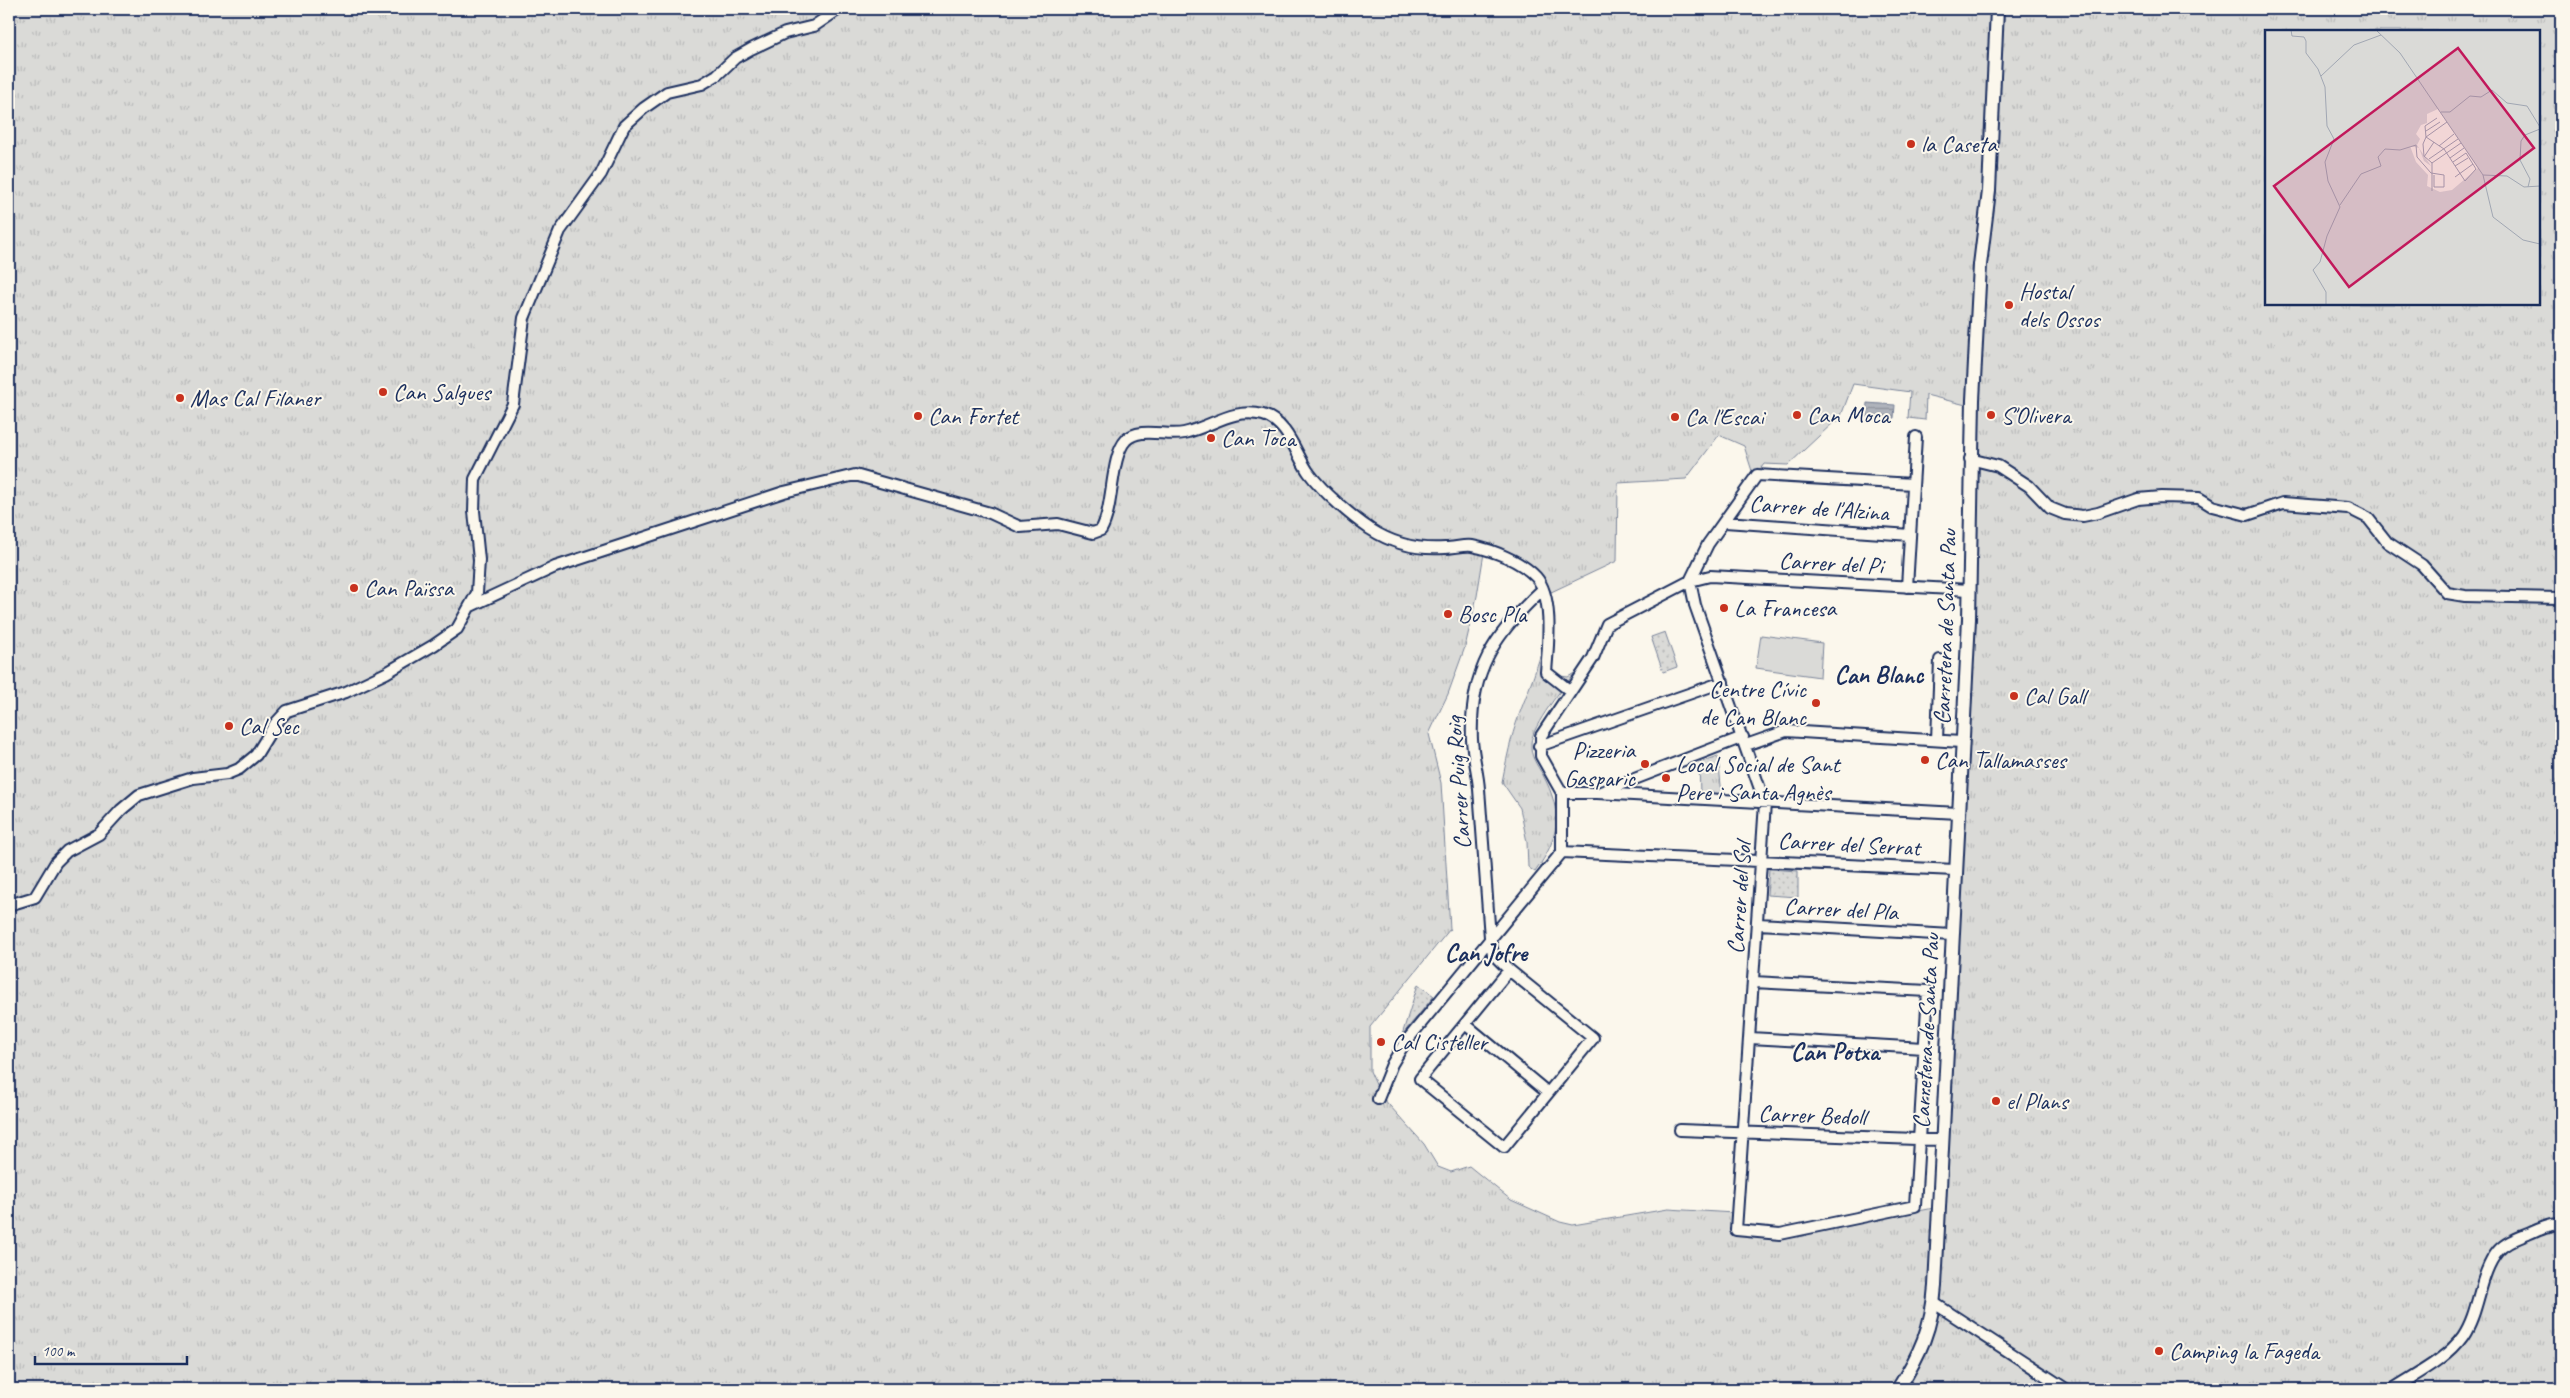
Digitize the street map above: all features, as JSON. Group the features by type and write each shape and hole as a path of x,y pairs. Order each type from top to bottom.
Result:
{"main road":[{"name":"Carretera de Santa Pau","path":"1898,1389 1925,1340 1931,1323 1934,1303 1970,590 1970,459 1980,265 1989,191 1998,9"}],"street":[{"path":"9,905 35,897 56,862 67,851 99,834 121,810 139,795 193,778 227,774 239,769 256,755 275,724 288,711 346,692 386,673 434,645 456,629 477,593 479,575 474,511 476,479 513,404 524,318 560,231 600,174 624,126 644,108 667,92 702,84 717,75 735,58 751,49 785,33 814,26 838,11"},
{"path":"471,606 555,567 784,492 854,475 990,512 1020,527 1058,524 1093,533 1101,530 1108,520 1120,453 1125,441 1137,433 1184,433 1223,417 1245,413 1265,415 1284,430 1310,474 1370,529 1392,542 1417,548 1470,546 1507,558 1537,578 1543,589 1548,613 1546,672 1569,690"},
{"path":"1908,588 1916,437"},
{"path":"1970,459 1998,466 2029,486 2050,508 2065,514 2083,516 2098,513 2138,499 2162,497 2200,498 2212,506 2247,515 2283,503 2348,508 2368,518 2388,542 2422,565 2447,593 2465,596 2561,598"},
{"path":"1690,581 1708,544 1757,475 1914,484"},
{"name":"Carrer de l'Alzina","path":"1725,522 1910,535"},
{"name":"Carrer del Pi","path":"1539,746 1545,726 1592,658 1607,624 1690,581 1710,576 1970,590"},
{"name":"Carrer del Sol","path":"1690,581 1695,605 1765,803 1736,1230 1780,1234 1915,1206 1918,1140"},
{"name":"Carrer Puig Roig","path":"1543,589 1514,615 1487,655 1472,699 1472,742 1478,779 1490,937 1493,954 1509,970 1593,1038 1548,1093"},
{"path":"1937,740 1940,660"},
{"path":"1378,1099 1392,1064 1404,1044 1490,937 1562,852 1562,793 1541,756 1539,746 1723,682"},
{"path":"1597,793 1744,741 1786,731 1961,742"},
{"path":"1562,793 1597,793 1958,813"},
{"name":"Carrer del Serrat","path":"1562,852 1762,859 1955,870"},
{"name":"Carrer del Pla","path":"1758,924 1952,935"},
{"path":"1465,1024 1548,1093 1504,1147 1420,1079 1509,970"},
{"path":"1754,982 1928,991 1918,1140"},
{"path":"1750,1038 1924,1048"},
{"name":"Carrer Bedoll","path":"1680,1130 1942,1140"},
{"path":"2392,1389 2451,1350 2464,1335 2480,1298 2490,1264 2499,1250 2510,1241 2547,1226 2561,1224"},
{"path":"1934,1303 2066,1389"}],"green space":[{"path":"9,9 2561,9 2561,1389 9,1389","holes":["1853,384 1910,392 1908,418 1925,420 1926,395 1978,408 1939,1207 1781,1238 1733,1235 1734,1213 1668,1209 1573,1225 1560,1222 1511,1200 1469,1166 1451,1172 1438,1167 1424,1144 1381,1096 1370,1071 1370,1027 1450,929 1441,783 1429,734 1448,694 1465,647 1477,596 1484,553 1513,564 1527,572 1537,583 1544,602 1544,641 1539,661 1512,737 1502,782 1520,808 1527,842 1528,867 1535,872 1550,847 1554,836 1556,813 1554,801 1533,756 1531,743 1543,716 1576,672 1568,677 1560,676 1551,667 1549,593 1617,561 1618,483 1686,479 1719,435 1744,446 1752,471 1759,471 1764,464 1788,465 1835,421 1839,421"]},
{"path":"1665,632 1677,667 1663,672 1651,637"},
{"path":"1761,635 1822,643 1820,677 1756,668"},
{"path":"1718,756 1722,795 1700,794 1699,763"},
{"path":"1769,869 1798,871 1798,897 1767,895"},
{"path":"1418,984 1434,996 1402,1035"}],"shaded area":[{"path":"1867,403 1895,405 1894,418 1866,417"}],"place":[{"name":"la Caseta","path":"1911,144"},
{"name":"Hostal dels Ossos","path":"2009,305"},
{"name":"Can Salgues","path":"383,392"},
{"name":"Mas Cal Filaner","path":"180,398"},
{"name":"Can Moca","path":"1797,415"},
{"name":"S'Olivera","path":"1991,415"},
{"name":"Can Fortet","path":"918,416"},
{"name":"Ca l'Escai","path":"1675,417"},
{"name":"Can Toca","path":"1211,438"},
{"name":"Can Païssa","path":"354,588"},
{"name":"La Francesa","path":"1724,608"},
{"name":"Bosc Pla","path":"1448,614"},
{"name":"Cal Gall","path":"2014,696"},
{"name":"Centre Cívic de Can Blanc","path":"1816,703"},
{"name":"Cal Sec","path":"229,726"},
{"name":"Can Tallamasses","path":"1925,760"},
{"name":"Pizzeria Gasparic","path":"1645,764"},
{"name":"Local Social de Sant Pere i Santa Agnès","path":"1666,778"},
{"name":"Cal Cisteller","path":"1381,1042"},
{"name":"el Plans","path":"1996,1101"},
{"name":"Camping la Fageda","path":"2159,1351"}],"district":[{"name":"Can Blanc","path":"1879,674"},
{"name":"Can Jofre","path":"1486,952"},
{"name":"Can Potxa","path":"1835,1051"}]}
